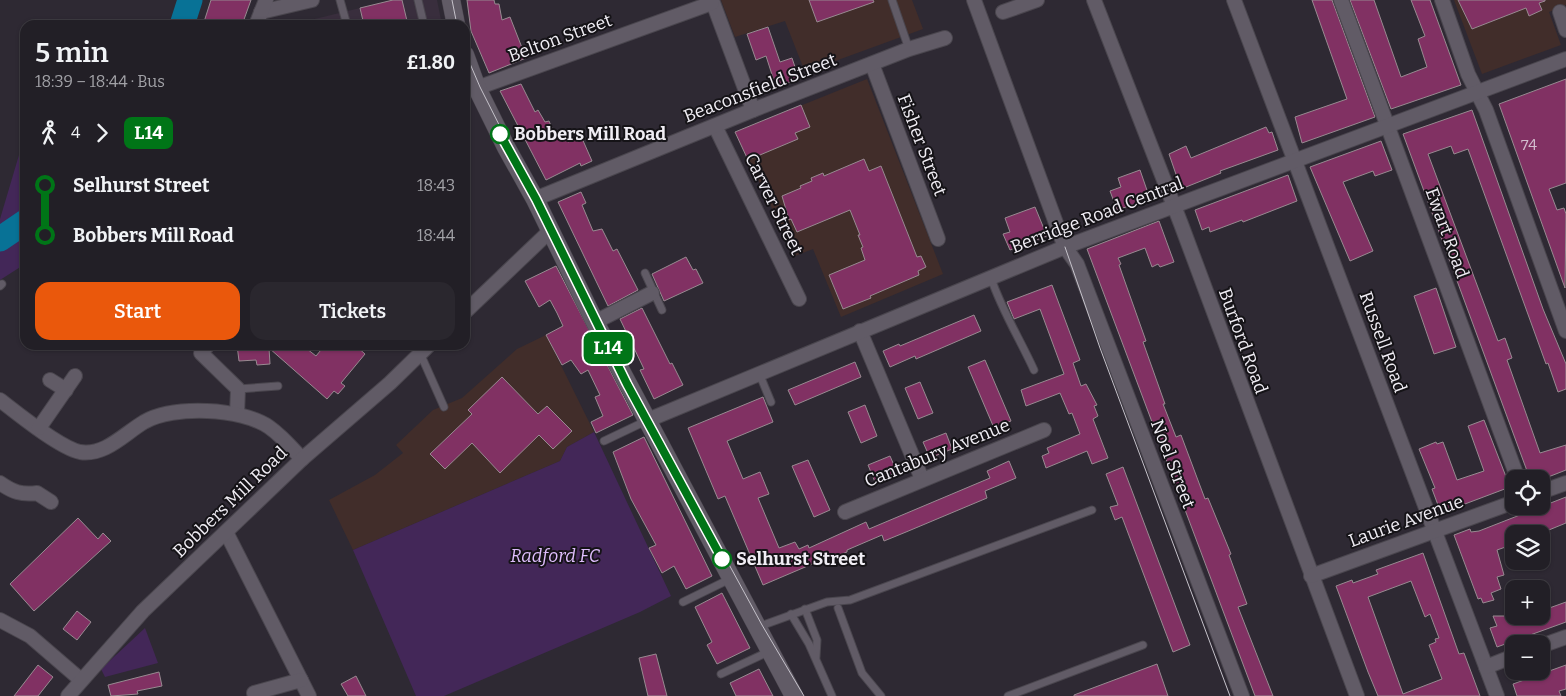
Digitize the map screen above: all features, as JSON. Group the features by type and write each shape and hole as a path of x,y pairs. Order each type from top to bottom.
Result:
{"street":[{"path":"258,20 264,6 312,0"},
{"path":"451,0 455,20"},
{"name":"Noel Street","path":"974,0 1065,247 1077,264 1242,696"},
{"path":"1003,12 1037,0"},
{"name":"Burford Road","path":"1094,0 1174,205 1357,696"},
{"name":"Russell Road","path":"1234,0 1497,696"},
{"name":"Ewart Road","path":"1341,0 1515,470"},
{"path":"1442,0 1477,92 1486,110 1566,330"},
{"path":"712,1 753,110"},
{"name":"Belton Street","path":"478,88 712,1"},
{"path":"1560,12 1566,30"},
{"name":"Beaconsfield Street","path":"536,199 753,110 945,38"},
{"name":"Berridge Road Central","path":"648,420 1065,247 1295,159 1566,59"},
{"name":"Fisher Street","path":"872,64 938,239"},
{"path":"470,68 506,147 536,199 595,322 794,696"},
{"name":"Carver Street","path":"714,126 799,299"},
{"path":"470,307 551,230"},
{"path":"595,322 652,293"},
{"path":"860,332 922,479"},
{"path":"204,350 201,353 238,389 237,414"},
{"name":"Bobbers Mill Road","path":"71,695 81,680 143,610 302,459 390,383 423,350"},
{"path":"39,428 75,376"},
{"path":"50,380 66,390"},
{"path":"0,400 66,447 80,452 101,450 145,421 161,415 183,413 237,414 269,427 302,459"},
{"name":"Cantabury Avenue","path":"845,512 1044,430"},
{"path":"0,483 11,491 23,495 37,493 51,502"},
{"path":"1550,489 1566,483"},
{"name":"Laurie Avenue","path":"1311,576 1505,505"},
{"path":"226,532 309,696"},
{"path":"0,620 30,636 81,680"},
{"path":"1550,643 1566,637"},
{"path":"1486,667 1505,660"},
{"path":"254,693 301,680"}],"lane":[{"path":"340,0 346,20"},
{"path":"418,0 423,20"},
{"path":"892,0 909,50"},
{"path":"645,273 652,293 662,310"},
{"path":"991,278 1012,329 1024,348 1034,370"},
{"path":"424,350 444,407"},
{"path":"759,373 771,402"},
{"path":"238,389 278,386"},
{"path":"604,441 648,420"},
{"path":"758,627 827,602 850,600 1092,510"},
{"path":"683,602 732,578"},
{"path":"838,608 862,673 881,696"},
{"path":"805,609 817,640 816,660"},
{"path":"791,614 816,660 832,696"},
{"path":"1008,696 1143,644"},
{"path":"721,674 770,650"}],"shaded area":[{"path":"393,0 437,0 441,20 311,20"},
{"path":"721,0 912,0 923,29 805,72 785,21 735,37"},
{"path":"1454,0 1566,0 1566,5 1549,12 1561,45 1482,74"},
{"path":"867,79 943,274 841,317 813,249 795,256 735,132"},
{"path":"546,335 594,432 567,447 560,461 353,550 329,500 375,475 403,453 396,445 433,410 462,398 517,349"}],"green space":[{"path":"20,153 20,267 0,280 0,219"},
{"name":"Radford FC","path":"594,432 671,596 640,612 444,696 416,696 353,550 560,461 567,447"},
{"path":"145,628 158,663 105,677 101,669"}],"building":[{"path":"211,0 251,0 244,20 205,20"},
{"path":"393,0 402,0 407,20 363,20 360,8"},
{"path":"467,0 494,0 495,4 499,4 502,20 510,17 526,58 489,73 471,31"},
{"path":"809,0 873,0 874,2 817,22"},
{"path":"1312,0 1332,0 1375,117 1302,143 1295,117 1347,99"},
{"path":"1350,0 1374,0 1401,77 1427,67 1418,39 1425,36 1411,0 1430,0 1461,85 1391,109"},
{"path":"1458,0 1545,1 1539,3 1542,10 1529,16 1526,8 1472,29"},
{"path":"768,27 780,62 792,58 799,79 776,87 766,56 756,60 747,34"},
{"path":"1566,79 1566,183 1549,189 1557,210 1564,208 1566,214 1565,288 1499,104"},
{"path":"521,84 535,112 538,110 545,122 549,121 554,133 563,129 568,142 581,136 592,161 581,166 580,163 546,180 500,91"},
{"path":"801,105 810,127 795,133 798,139 748,160 735,132"},
{"path":"1472,110 1543,309 1566,364 1566,389 1558,392 1548,363 1546,364 1468,149 1454,154 1451,146 1428,154 1498,341 1505,338 1512,358 1507,360 1540,453 1566,445 1566,470 1550,476 1550,470 1527,470 1403,134"},
{"path":"1266,127 1269,133 1272,132 1278,150 1220,171 1221,173 1181,189 1169,154 1186,146 1191,158"},
{"path":"1381,141 1392,170 1375,176 1373,171 1343,182 1373,251 1350,261 1310,167"},
{"path":"864,159 869,171 881,166 917,257 921,256 926,267 918,271 919,275 843,309 829,275 865,260 861,248 863,247 858,235 860,235 850,210 797,232 791,219 789,220 782,196 801,188 800,186 812,181 811,178 823,173 824,176"},
{"path":"1140,170 1150,199 1117,210 1110,191 1121,187 1118,178"},
{"path":"1288,175 1297,201 1243,222 1242,220 1210,232 1209,227 1202,230 1195,210"},
{"path":"581,192 586,203 582,205 593,231 602,229 613,251 617,249 638,290 608,306 558,202"},
{"path":"1035,207 1047,236 1010,250 1003,234 1010,232 1005,218"},
{"path":"1159,221 1174,262 1160,267 1158,264 1152,267 1145,248 1118,258 1121,264 1119,265 1146,341 1143,342 1165,404 1163,404 1176,437 1181,435 1205,499 1208,498 1231,554 1229,555 1247,604 1238,607 1273,696 1255,696 1087,249"},
{"path":"686,257 693,270 696,269 703,283 664,301 652,274"},
{"path":"556,266 633,415 596,433 591,422 603,416 595,397 600,395 588,370 581,374 571,360 562,365 546,335 563,326 550,300 539,307 525,281"},
{"path":"1052,285 1080,360 1073,363 1081,386 1086,384 1097,405 1094,406 1098,416 1093,419 1108,458 1092,464 1087,451 1046,468 1042,456 1049,453 1047,448 1080,434 1072,413 1069,414 1060,393 1026,406 1021,390 1064,374 1040,309 1014,319 1007,302"},
{"path":"1436,288 1456,347 1434,354 1414,296"},
{"path":"642,308 670,364 672,363 683,385 654,399 640,370 644,369 620,319"},
{"path":"974,315 981,331 916,359 915,356 890,367 883,351 899,344 900,346"},
{"path":"238,350 269,350 270,364 257,365 256,360 239,361"},
{"path":"271,350 308,350 316,356 321,350 361,350 365,354 341,383 345,386 338,394 334,391 327,399"},
{"path":"985,360 1011,421 994,428 968,367"},
{"path":"855,362 861,377 795,405 788,390"},
{"path":"502,377 538,414 547,406 572,431 553,449 539,435 500,473 472,443 445,469 430,454 472,414 468,410"},
{"path":"920,382 933,413 918,419 905,388"},
{"path":"763,397 773,422 727,441 743,479 760,472 769,494 758,498 779,548 795,542 799,549 808,545 809,548 866,522 869,529 990,478 987,471 1009,461 1016,478 985,491 987,498 884,541 882,535 847,550 847,552 832,558 831,556 763,585 725,496 718,499 688,428"},
{"path":"865,405 877,436 861,443 848,412"},
{"path":"1484,420 1505,474 1505,489 1441,513 1432,489 1435,488 1419,449 1436,442 1437,444 1443,442 1457,480 1484,471 1468,426"},
{"path":"946,433 952,449 930,458 923,442"},
{"path":"644,437 712,576 686,589 674,566 662,573 649,548 656,545 631,499 613,452"},
{"path":"890,456 897,472 875,482 868,465"},
{"path":"808,460 830,510 814,517 792,466"},
{"path":"1123,467 1190,645 1173,652 1122,517 1115,520 1110,507 1118,505 1106,474"},
{"path":"1566,497 1566,523 1550,530 1550,525 1505,525 1505,547 1497,550 1504,575 1497,577 1501,589 1491,593 1494,600 1483,603 1481,598 1478,599 1454,535 1470,529 1471,532 1479,531 1520,515 1550,515 1550,503"},
{"path":"78,518 98,539 103,533 111,541 34,611 10,584"},
{"path":"1423,553 1459,654 1464,653 1480,696 1378,696 1336,586 1352,580 1353,583 1378,574 1376,570","holes":["1411,581 1425,617 1430,614 1439,638 1435,639 1436,642 1429,645 1442,679 1403,694 1368,597"]},
{"path":"722,593 750,648 717,664 707,645 712,642 695,607"},
{"path":"1566,602 1566,622 1530,635 1505,635 1505,644 1497,647 1490,628 1497,626 1493,616 1505,616 1505,625 1550,625 1550,608"},
{"path":"77,611 91,622 77,640 63,629"},
{"path":"656,654 667,696 648,696 639,658"},
{"path":"1157,664 1168,696 1074,696 1074,695"},
{"path":"38,665 53,677 38,696 14,696"},
{"path":"1566,665 1566,689 1559,691 1561,696 1517,696 1513,684 1524,680 1550,680 1550,671"},
{"path":"759,669 773,696 736,696 730,683"},
{"path":"159,672 162,686 137,691 138,694 111,696 108,685"},
{"path":"356,676 366,696 348,696 341,684"}],"waterway":[{"path":"184,20 190,0"},
{"path":"0,239 20,225"}],"tram line":[{"path":"452,0 456,20"},
{"path":"470,64 623,370 762,625 804,696"},
{"path":"1065,247 1100,348 1230,696"}],"bus line":[{"name":"L14","path":"500,134 536,199 580,293 627,384 722,559"}],"place":[{"name":"Bobbers Mill Road","path":"500,134"},
{"name":"Selhurst Street","path":"722,559"}]}
